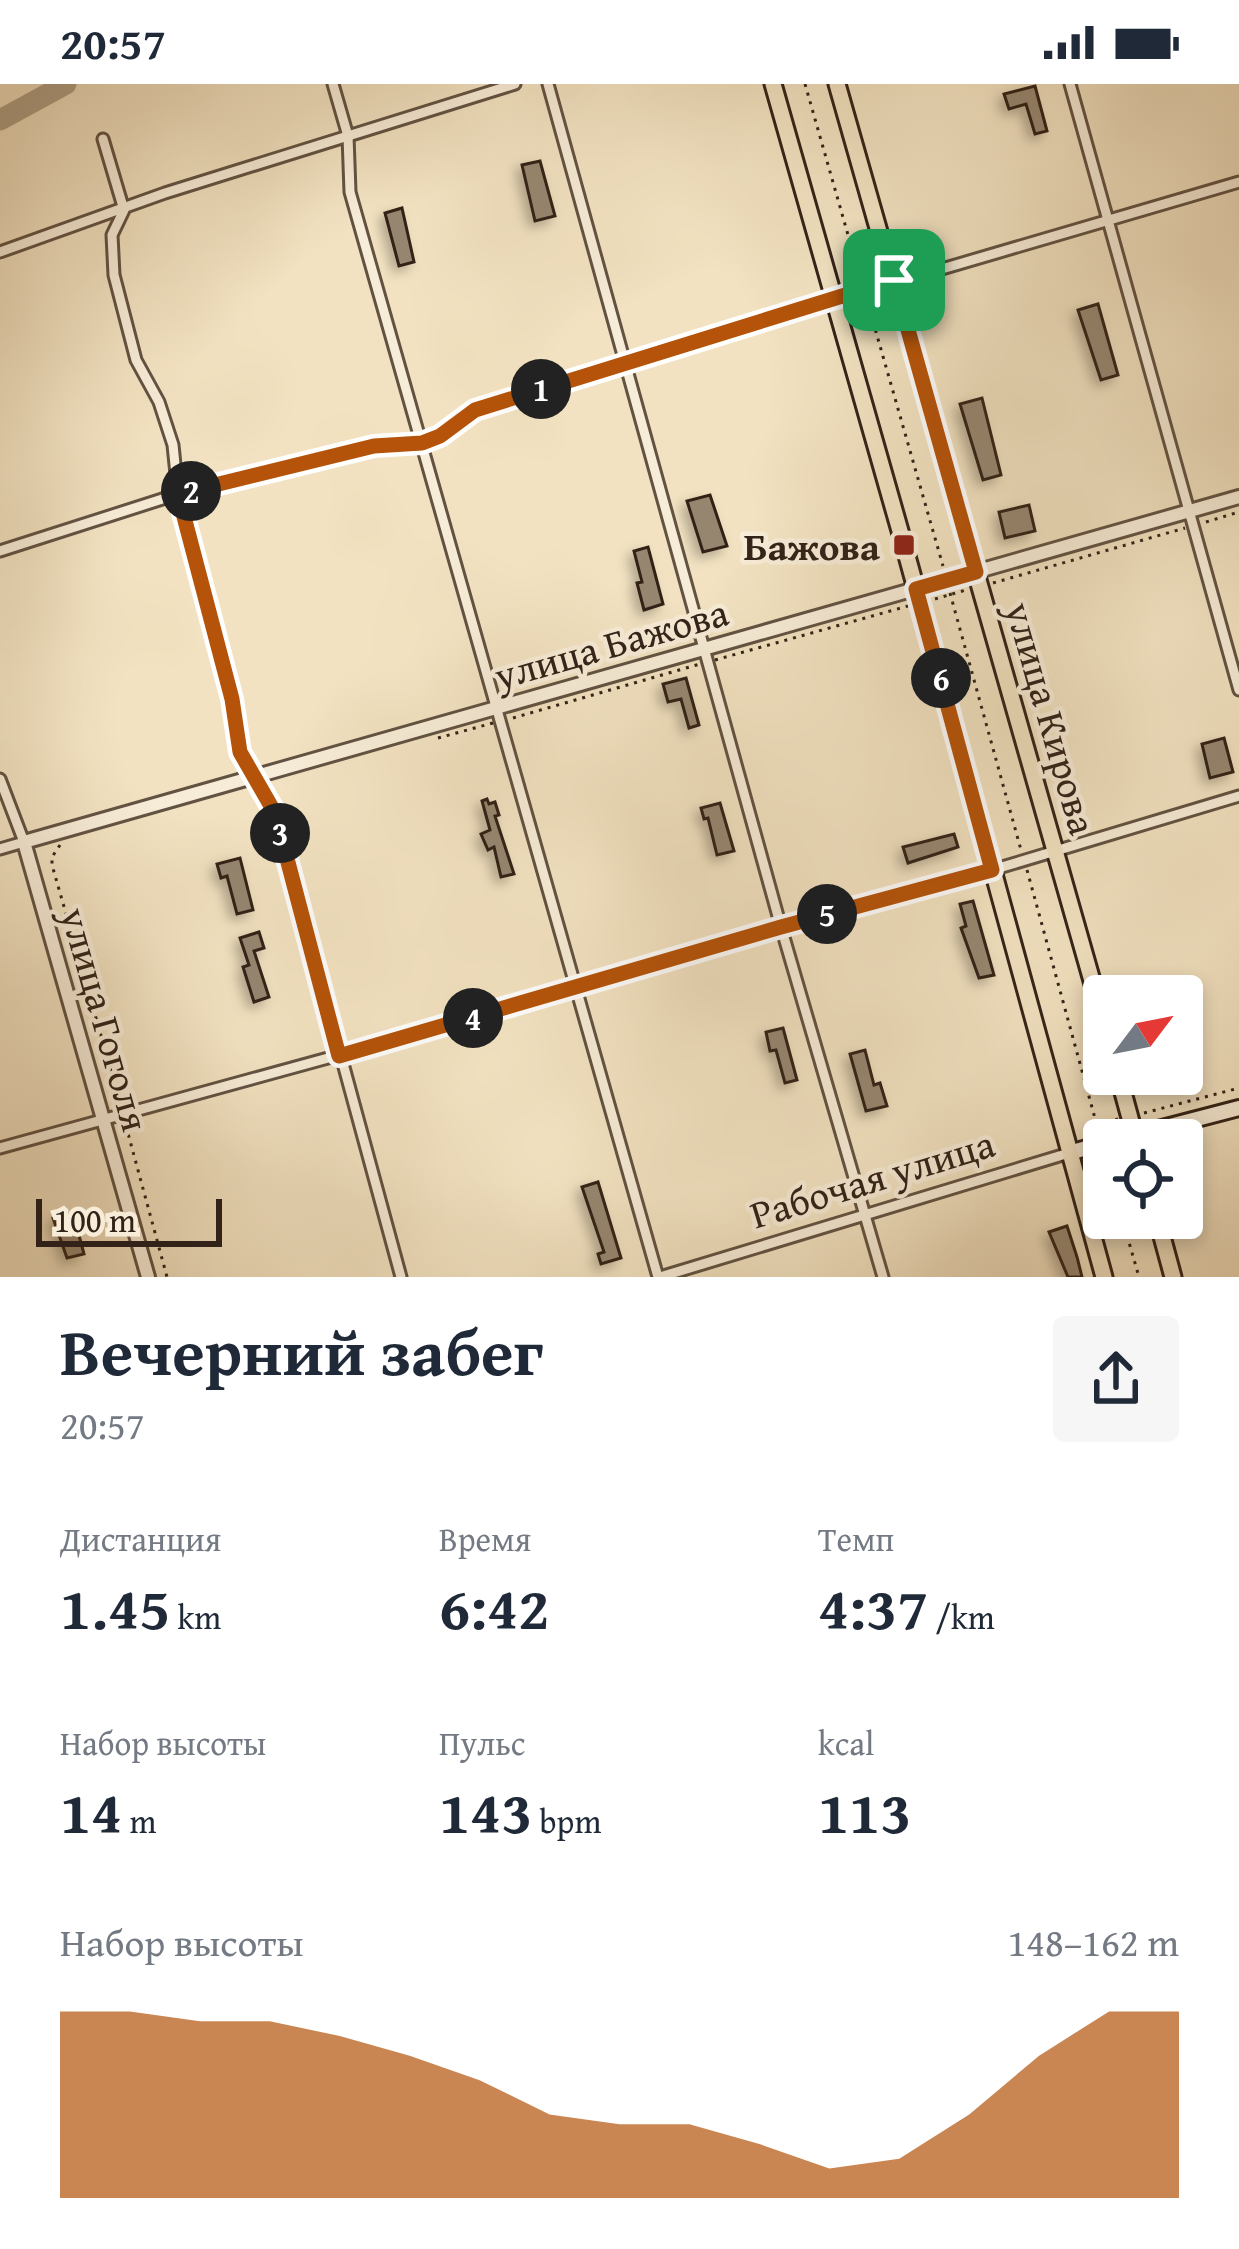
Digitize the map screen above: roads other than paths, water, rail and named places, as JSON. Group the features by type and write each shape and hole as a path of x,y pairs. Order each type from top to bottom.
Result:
{"main road":[{"path":"772,84 1104,1277"},
{"name":"улица Кирова","path":"837,84 1090,975"},
{"name":"Рабочая улица","path":"1201,1119 1239,1108"},
{"name":"Рабочая улица","path":"1069,1154 1083,1150"},
{"path":"1163,1239 1173,1277"}],"street":[{"path":"333,84 348,136 350,192 659,1277"},
{"path":"0,252 165,193 515,84"},
{"path":"548,84 883,1277"},
{"path":"1070,84 1239,690"},
{"path":"104,139 124,210 112,235 113,275 136,360 159,402 173,445 178,494 232,699 240,752 275,813 401,1277"},
{"path":"0,551 178,494 374,446 422,443 475,410 624,362 1239,182"},
{"name":"улица Бажова","path":"0,849 1239,497"},
{"name":"улица Гоголя","path":"0,778 24,842 148,1277"},
{"path":"0,1148 576,990 1239,796"},
{"name":"Рабочая улица","path":"659,1277 1069,1154"}],"waterway":[{"path":"0,120 66,84"}],"place":[{"name":"Бажова","path":"904,545"}]}
